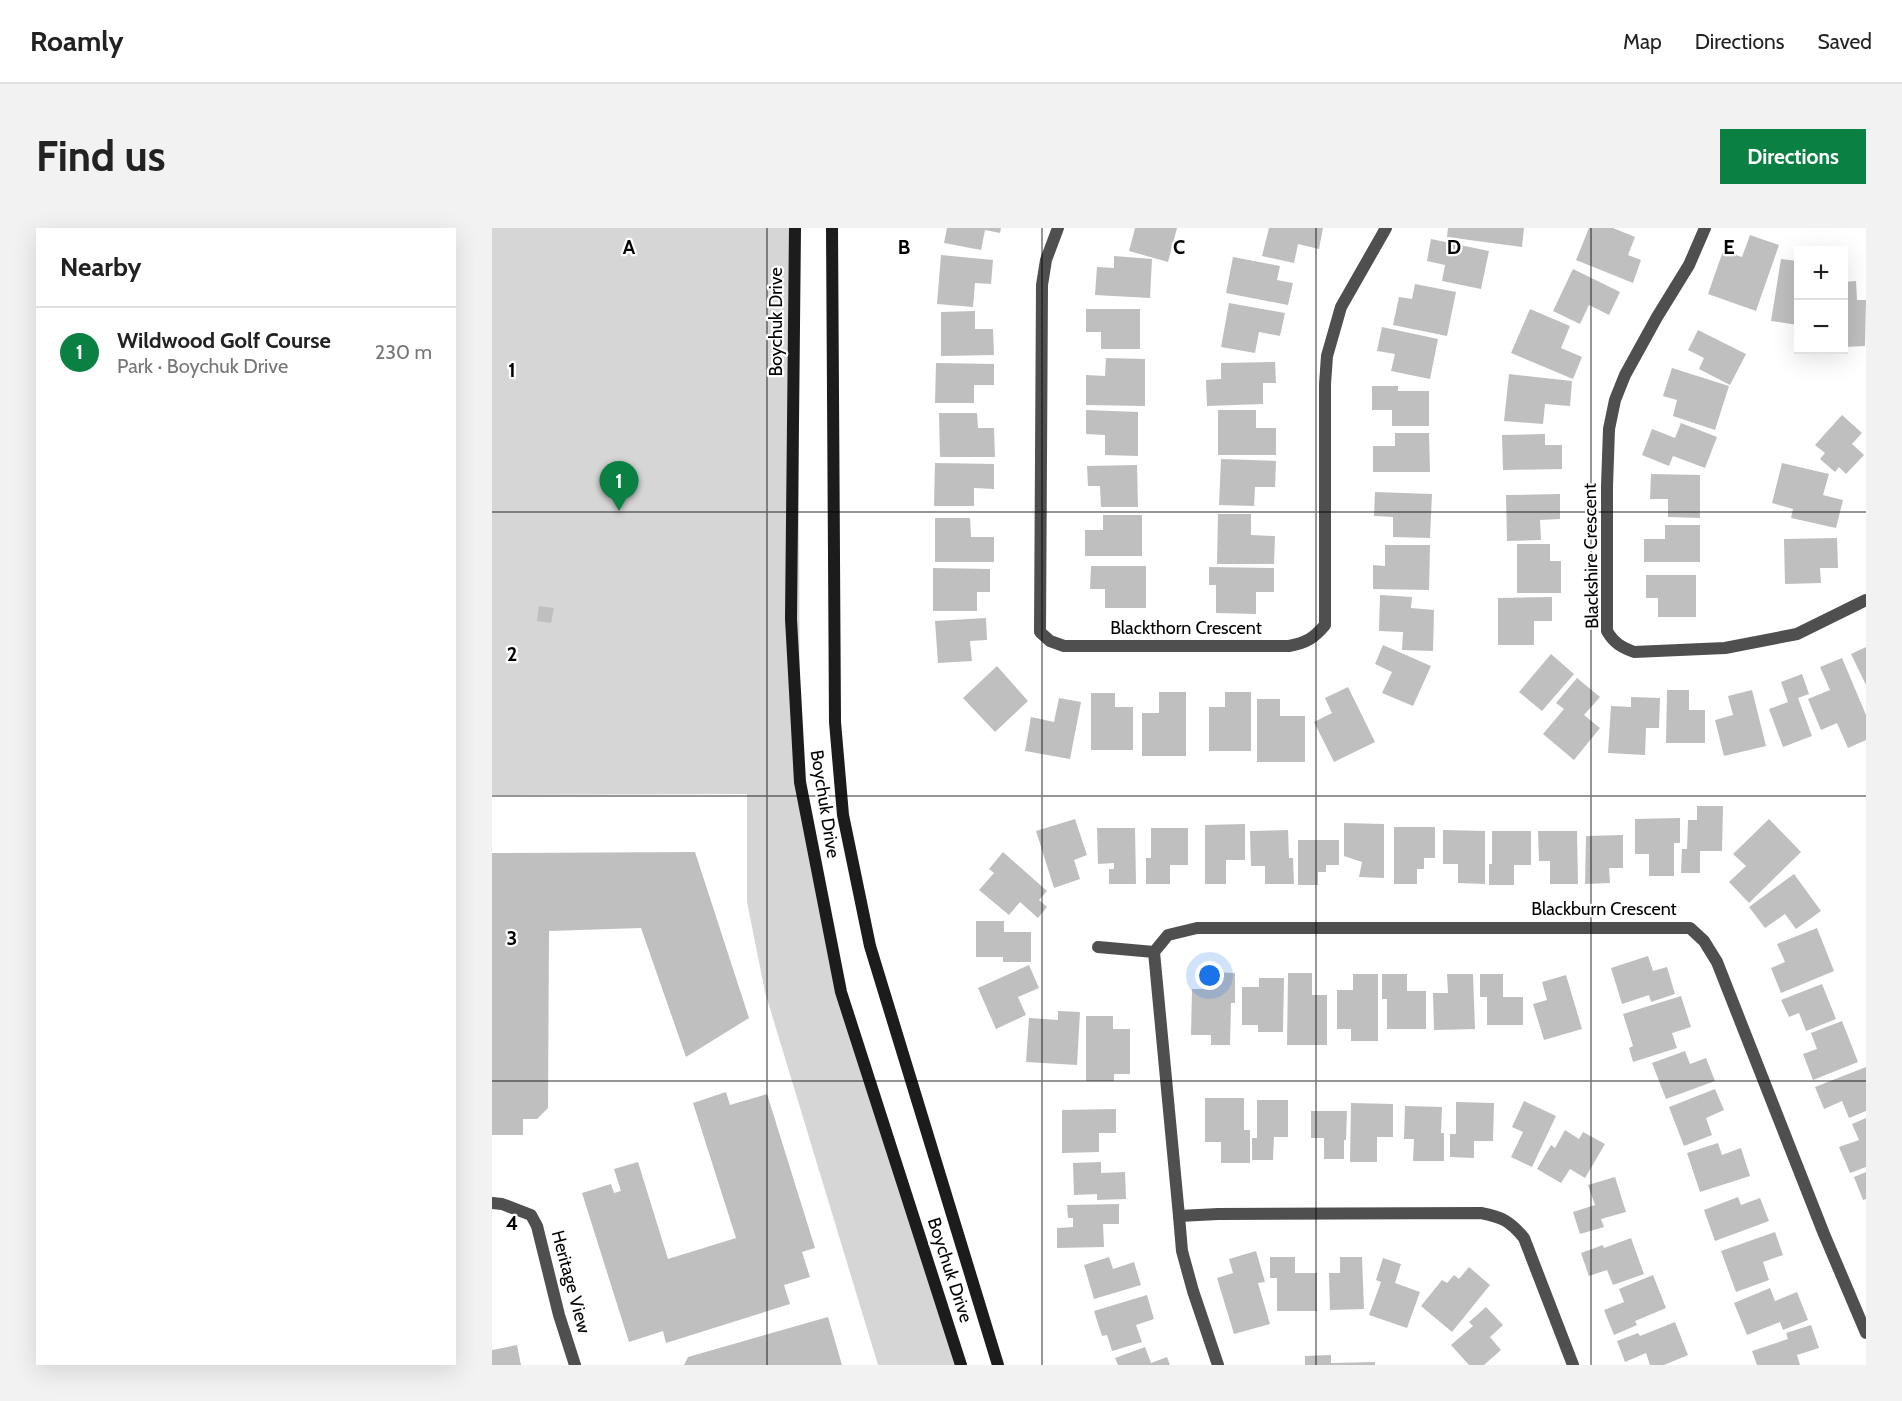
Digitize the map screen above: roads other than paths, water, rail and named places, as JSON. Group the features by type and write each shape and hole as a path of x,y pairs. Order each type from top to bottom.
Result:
{"main road":[{"name":"Boychuk Drive","path":"795,228 791,619 800,782 841,992 961,1365"},
{"name":"Boychuk Drive","path":"832,228 835,722 843,815 870,946 998,1365"}],"street":[{"name":"Blackthorn Crescent","path":"1058,228 1046,260 1041,285 1040,632 1050,641 1064,646 1289,646 1304,643 1316,636 1324,625 1327,356 1341,307 1386,228"},
{"name":"Blackshire Crescent","path":"1705,228 1689,265 1625,375 1615,400 1609,429 1607,486 1607,631 1622,648 1635,652 1725,648 1797,634 1866,600"},
{"name":"Blackburn Crescent","path":"1154,952 1168,935 1197,928 1690,928 1704,941 1717,962 1824,1234 1866,1333"},
{"path":"1098,947 1154,952 1182,1251 1218,1365"},
{"name":"Heritage View","path":"492,1203 502,1204 531,1215 537,1226 559,1315 575,1365"},
{"path":"1179,1216 1481,1213 1500,1216 1524,1238 1573,1365"}],"place":[{"name":"Wildwood Golf Course","path":"619,511"}]}
